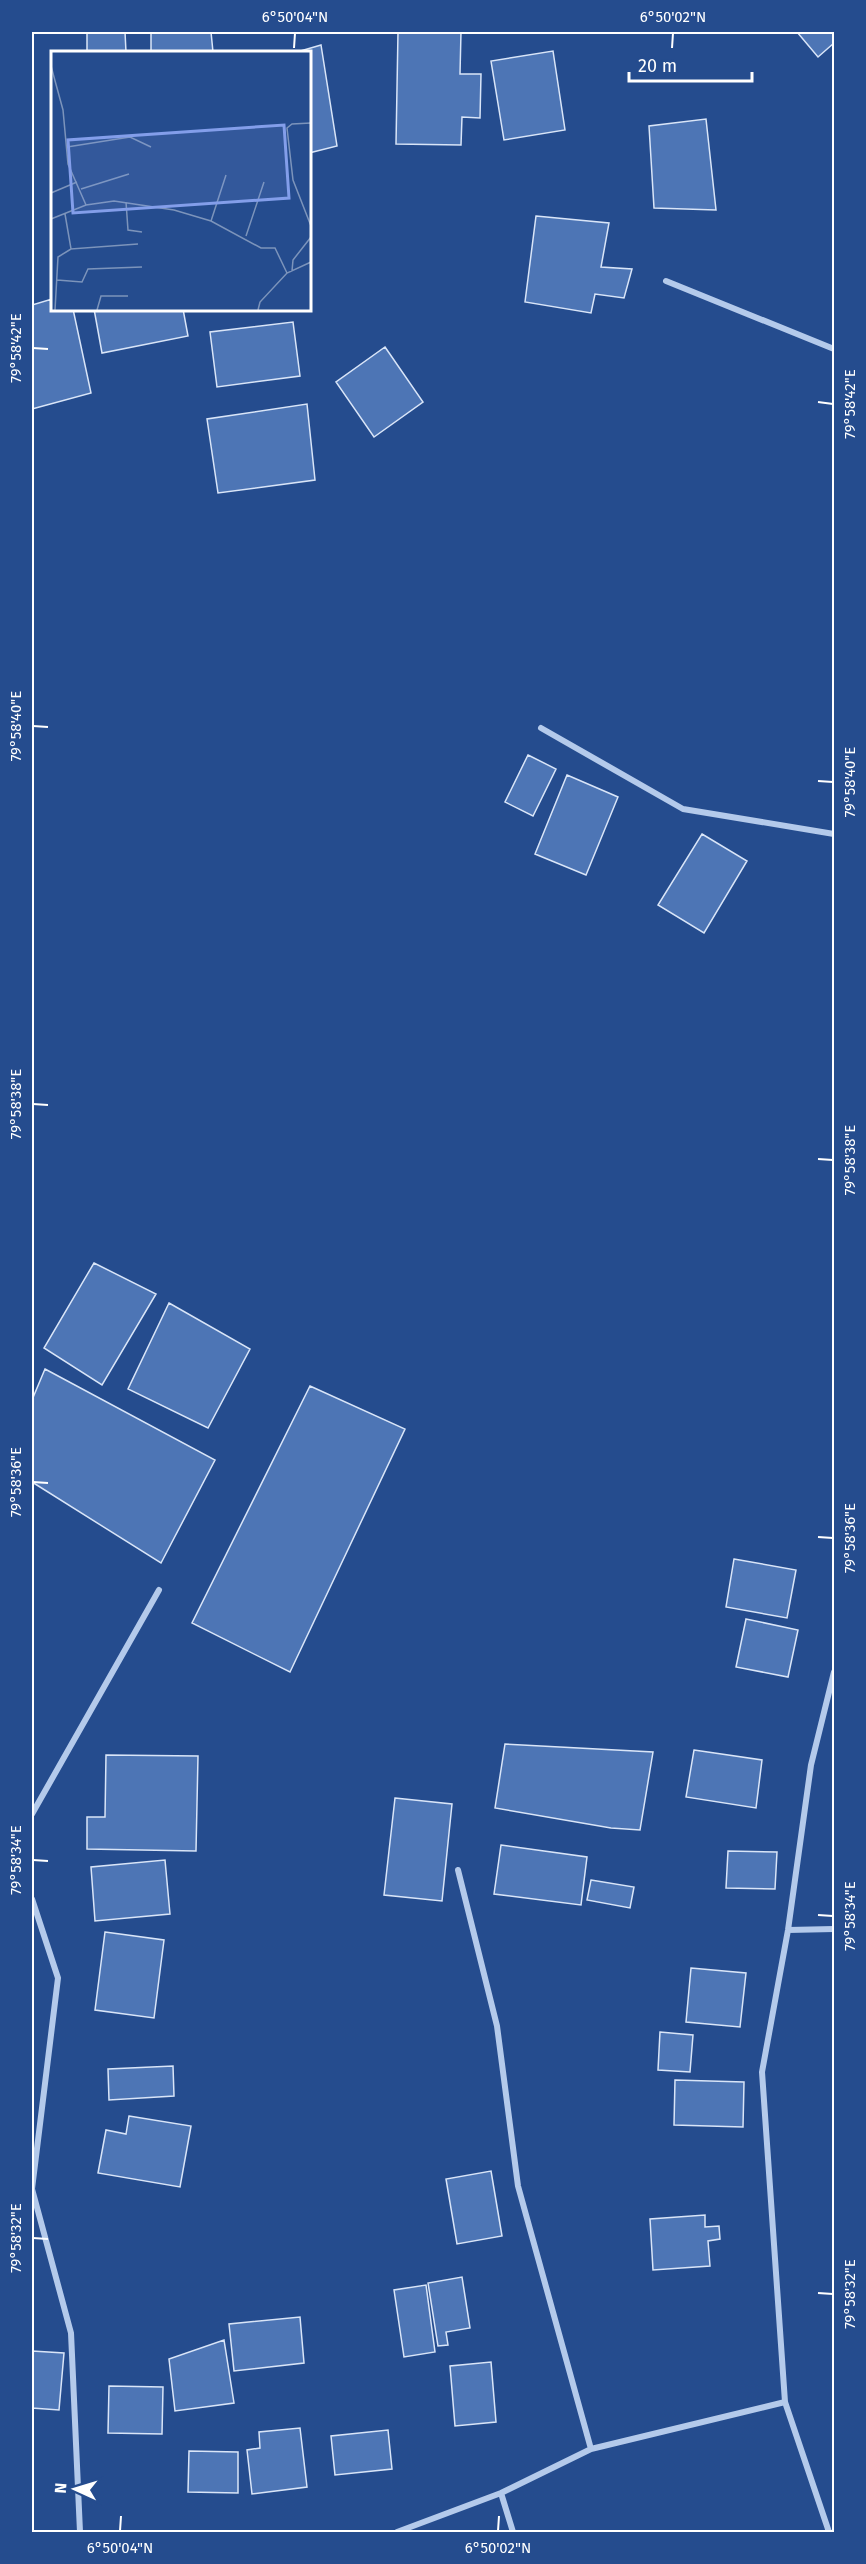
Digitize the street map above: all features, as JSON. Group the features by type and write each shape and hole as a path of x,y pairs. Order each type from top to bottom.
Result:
{"street":[{"path":"666,280 834,349"},
{"path":"541,728 683,809 834,834"},
{"path":"32,1814 159,1590"},
{"path":"829,2532 785,2402 762,2072 788,1930 811,1765 834,1672"},
{"path":"458,1870 497,2026 518,2186 591,2449"},
{"path":"32,1899 58,1978 32,2189 71,2333 80,2532"},
{"path":"788,1930 834,1929"},
{"path":"397,2532 501,2493 591,2449 785,2402"},
{"path":"501,2493 513,2532"}],"building":[{"path":"87,32 125,32 126,51 87,51"},
{"path":"151,32 211,32 213,51 151,51"},
{"path":"398,32 461,32 460,74 481,74 480,118 462,117 461,145 396,144"},
{"path":"797,32 834,32 834,43 818,57"},
{"path":"321,45 337,146 310,153 310,51 300,51"},
{"path":"553,51 565,130 504,140 491,61"},
{"path":"706,119 716,210 654,208 649,126"},
{"path":"536,216 609,223 601,267 632,269 624,298 595,294 591,313 525,302"},
{"path":"51,299 51,310 73,310 91,393 32,409 32,305"},
{"path":"94,310 183,310 188,336 102,353"},
{"path":"293,322 300,376 217,387 210,332"},
{"path":"385,347 423,402 374,437 336,382"},
{"path":"307,404 315,480 218,493 207,419"},
{"path":"528,755 556,769 533,816 505,802"},
{"path":"567,775 618,797 586,875 535,854"},
{"path":"702,834 747,861 704,933 658,905"},
{"path":"94,1263 156,1294 102,1385 44,1348"},
{"path":"169,1303 250,1349 208,1428 128,1389"},
{"path":"45,1369 215,1460 161,1563 32,1482 32,1400"},
{"path":"310,1386 405,1429 290,1672 192,1623"},
{"path":"734,1559 796,1570 787,1618 726,1607"},
{"path":"746,1619 798,1630 788,1677 736,1667"},
{"path":"505,1744 653,1752 640,1830 611,1828 495,1808"},
{"path":"694,1750 762,1760 756,1808 686,1797"},
{"path":"106,1755 198,1756 196,1851 87,1849 87,1817 105,1817"},
{"path":"395,1798 452,1804 442,1901 384,1895"},
{"path":"501,1845 587,1857 581,1905 494,1894"},
{"path":"728,1851 777,1852 775,1889 726,1888"},
{"path":"165,1860 170,1914 95,1921 91,1867"},
{"path":"591,1880 634,1887 630,1908 587,1900"},
{"path":"105,1932 164,1940 154,2018 95,2010"},
{"path":"691,1968 746,1973 740,2027 686,2022"},
{"path":"660,2032 693,2035 690,2072 658,2070"},
{"path":"173,2066 174,2096 109,2100 108,2069"},
{"path":"675,2080 744,2082 743,2127 674,2125"},
{"path":"129,2116 191,2126 180,2187 98,2173 106,2130 126,2134"},
{"path":"491,2171 502,2236 457,2244 446,2179"},
{"path":"705,2215 705,2227 719,2226 720,2239 708,2241 710,2266 653,2270 650,2219"},
{"path":"462,2277 470,2328 446,2332 448,2345 438,2346 428,2283"},
{"path":"426,2285 435,2352 404,2357 394,2290"},
{"path":"300,2317 304,2363 234,2371 229,2324"},
{"path":"224,2340 234,2403 175,2411 169,2359"},
{"path":"32,2351 64,2353 59,2410 32,2408"},
{"path":"491,2362 496,2422 455,2426 450,2366"},
{"path":"109,2386 163,2387 162,2434 108,2433"},
{"path":"300,2428 307,2487 252,2494 247,2450 260,2448 259,2432"},
{"path":"388,2430 392,2469 335,2475 331,2436"},
{"path":"189,2451 238,2452 238,2493 188,2492"}]}
